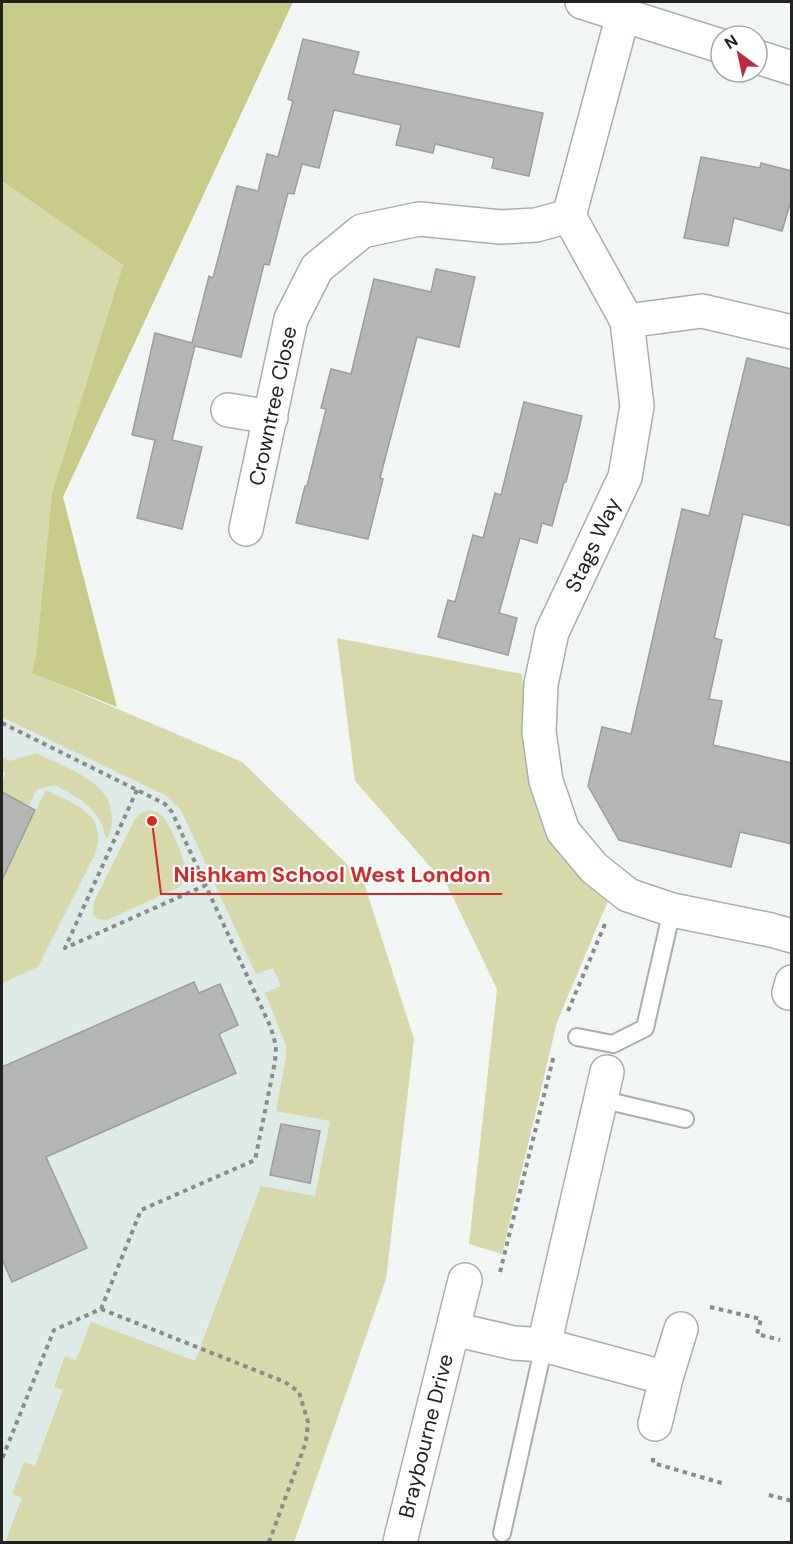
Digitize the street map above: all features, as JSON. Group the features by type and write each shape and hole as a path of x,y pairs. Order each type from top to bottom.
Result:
{"street":[{"path":"582,2 709,42"},
{"path":"569,216 623,15"},
{"path":"769,60 791,66"},
{"name":"Stags Way","path":"569,216 627,321 637,406 625,477 552,632 541,684 539,732 546,781 563,831 594,868 628,895 672,910 792,936"},
{"name":"Crowntree Close","path":"246,530 291,319 317,268 362,231 419,219 501,227 536,225 569,216"},
{"path":"627,321 702,311 792,332"},
{"path":"228,410 271,417"},
{"path":"544,1345 604,1086"},
{"name":"Braybourne Drive","path":"400,1542 465,1280"},
{"name":"Braybourne Drive","path":"453,1329 514,1343 544,1345 666,1377"},
{"path":"655,1424 681,1329"}],"lane":[{"path":"577,1037 613,1044 645,1028 672,910"},
{"path":"604,1086 685,1119"},
{"path":"502,1533 544,1345"}],"path":[{"path":"2,723 165,804 172,812 275,1038 275,1062 255,1160 141,1210 101,1309 54,1330 2,1459"},
{"path":"137,790 65,948 206,885"},
{"path":"567,1014 609,915 628,895"},
{"path":"498,1281 556,1047"},
{"path":"681,1329 686,1301 761,1318 757,1334 780,1340"},
{"path":"101,1309 285,1382 299,1392 308,1422 306,1442 269,1542"},
{"path":"655,1424 652,1463 725,1484"},
{"path":"769,1495 792,1501"}],"shaded area":[{"path":"2,181 123,265 52,493 33,673 242,762 363,880 414,1039 386,1279 294,1542 2,1542"}],"green space":[{"path":"2,2 293,2 63,497 117,707 32,673 36,655 52,493 123,265 2,181"},
{"path":"2,181 123,265 52,493 33,673 242,762 363,880 414,1039 386,1279 294,1542 5,1542 22,1498 12,1494 24,1462 35,1466 63,1390 54,1387 65,1356 76,1360 91,1322 195,1361 261,1186 315,1196 330,1121 276,1111 286,1058 286,1045 265,993 281,986 273,968 256,974 181,810 165,795 2,717"},
{"path":"337,638 522,674 528,764 611,894 557,1022 502,1254 469,1244 497,989 448,887 355,781"},
{"path":"36,753 80,774 103,793 110,805 112,820 108,838 105,837 103,827 94,811 80,799 55,785 37,789 29,806 2,792 2,782 6,773 2,770 2,757 10,761"},
{"path":"46,790 77,805 92,819 97,828 96,852 38,967 2,983 2,880"},
{"path":"149,810 160,815 170,828 182,855 187,878 179,887 107,920 97,919 93,914 94,902 135,819 141,813"}],"building":[{"path":"303,39 359,52 353,74 543,113 529,176 492,168 494,158 435,144 433,153 396,145 401,125 334,110 319,168 302,164 294,194 288,193 269,265 264,264 241,357 195,346 172,440 202,447 182,529 137,518 155,440 132,435 155,333 192,343 209,276 213,278 237,186 258,191 267,154 278,157 293,101 288,99"},
{"path":"701,157 760,168 761,163 792,171 792,197 782,231 734,218 728,246 684,238"},
{"path":"436,269 475,277 459,347 417,337 380,478 383,479 368,539 296,523 326,409 321,408 331,369 351,374 374,279 431,292"},
{"path":"747,358 792,369 792,526 743,514 714,638 722,640 709,699 722,701 713,745 792,763 792,844 740,832 731,867 619,840 588,786 602,727 631,734 682,509 709,516"},
{"path":"524,402 582,416 566,482 564,482 552,526 542,523 537,543 520,538 499,613 517,618 508,655 438,637 448,600 455,602 473,535 483,538 495,493 501,495"},
{"path":"2,792 35,810 2,880"},
{"path":"194,982 199,993 220,984 238,1025 219,1034 236,1073 46,1157 87,1248 12,1282 2,1259 2,1067"},
{"path":"281,1124 320,1131 310,1183 270,1175"}],"place":[{"name":"Nishkam School West London","path":"152,821"}]}
